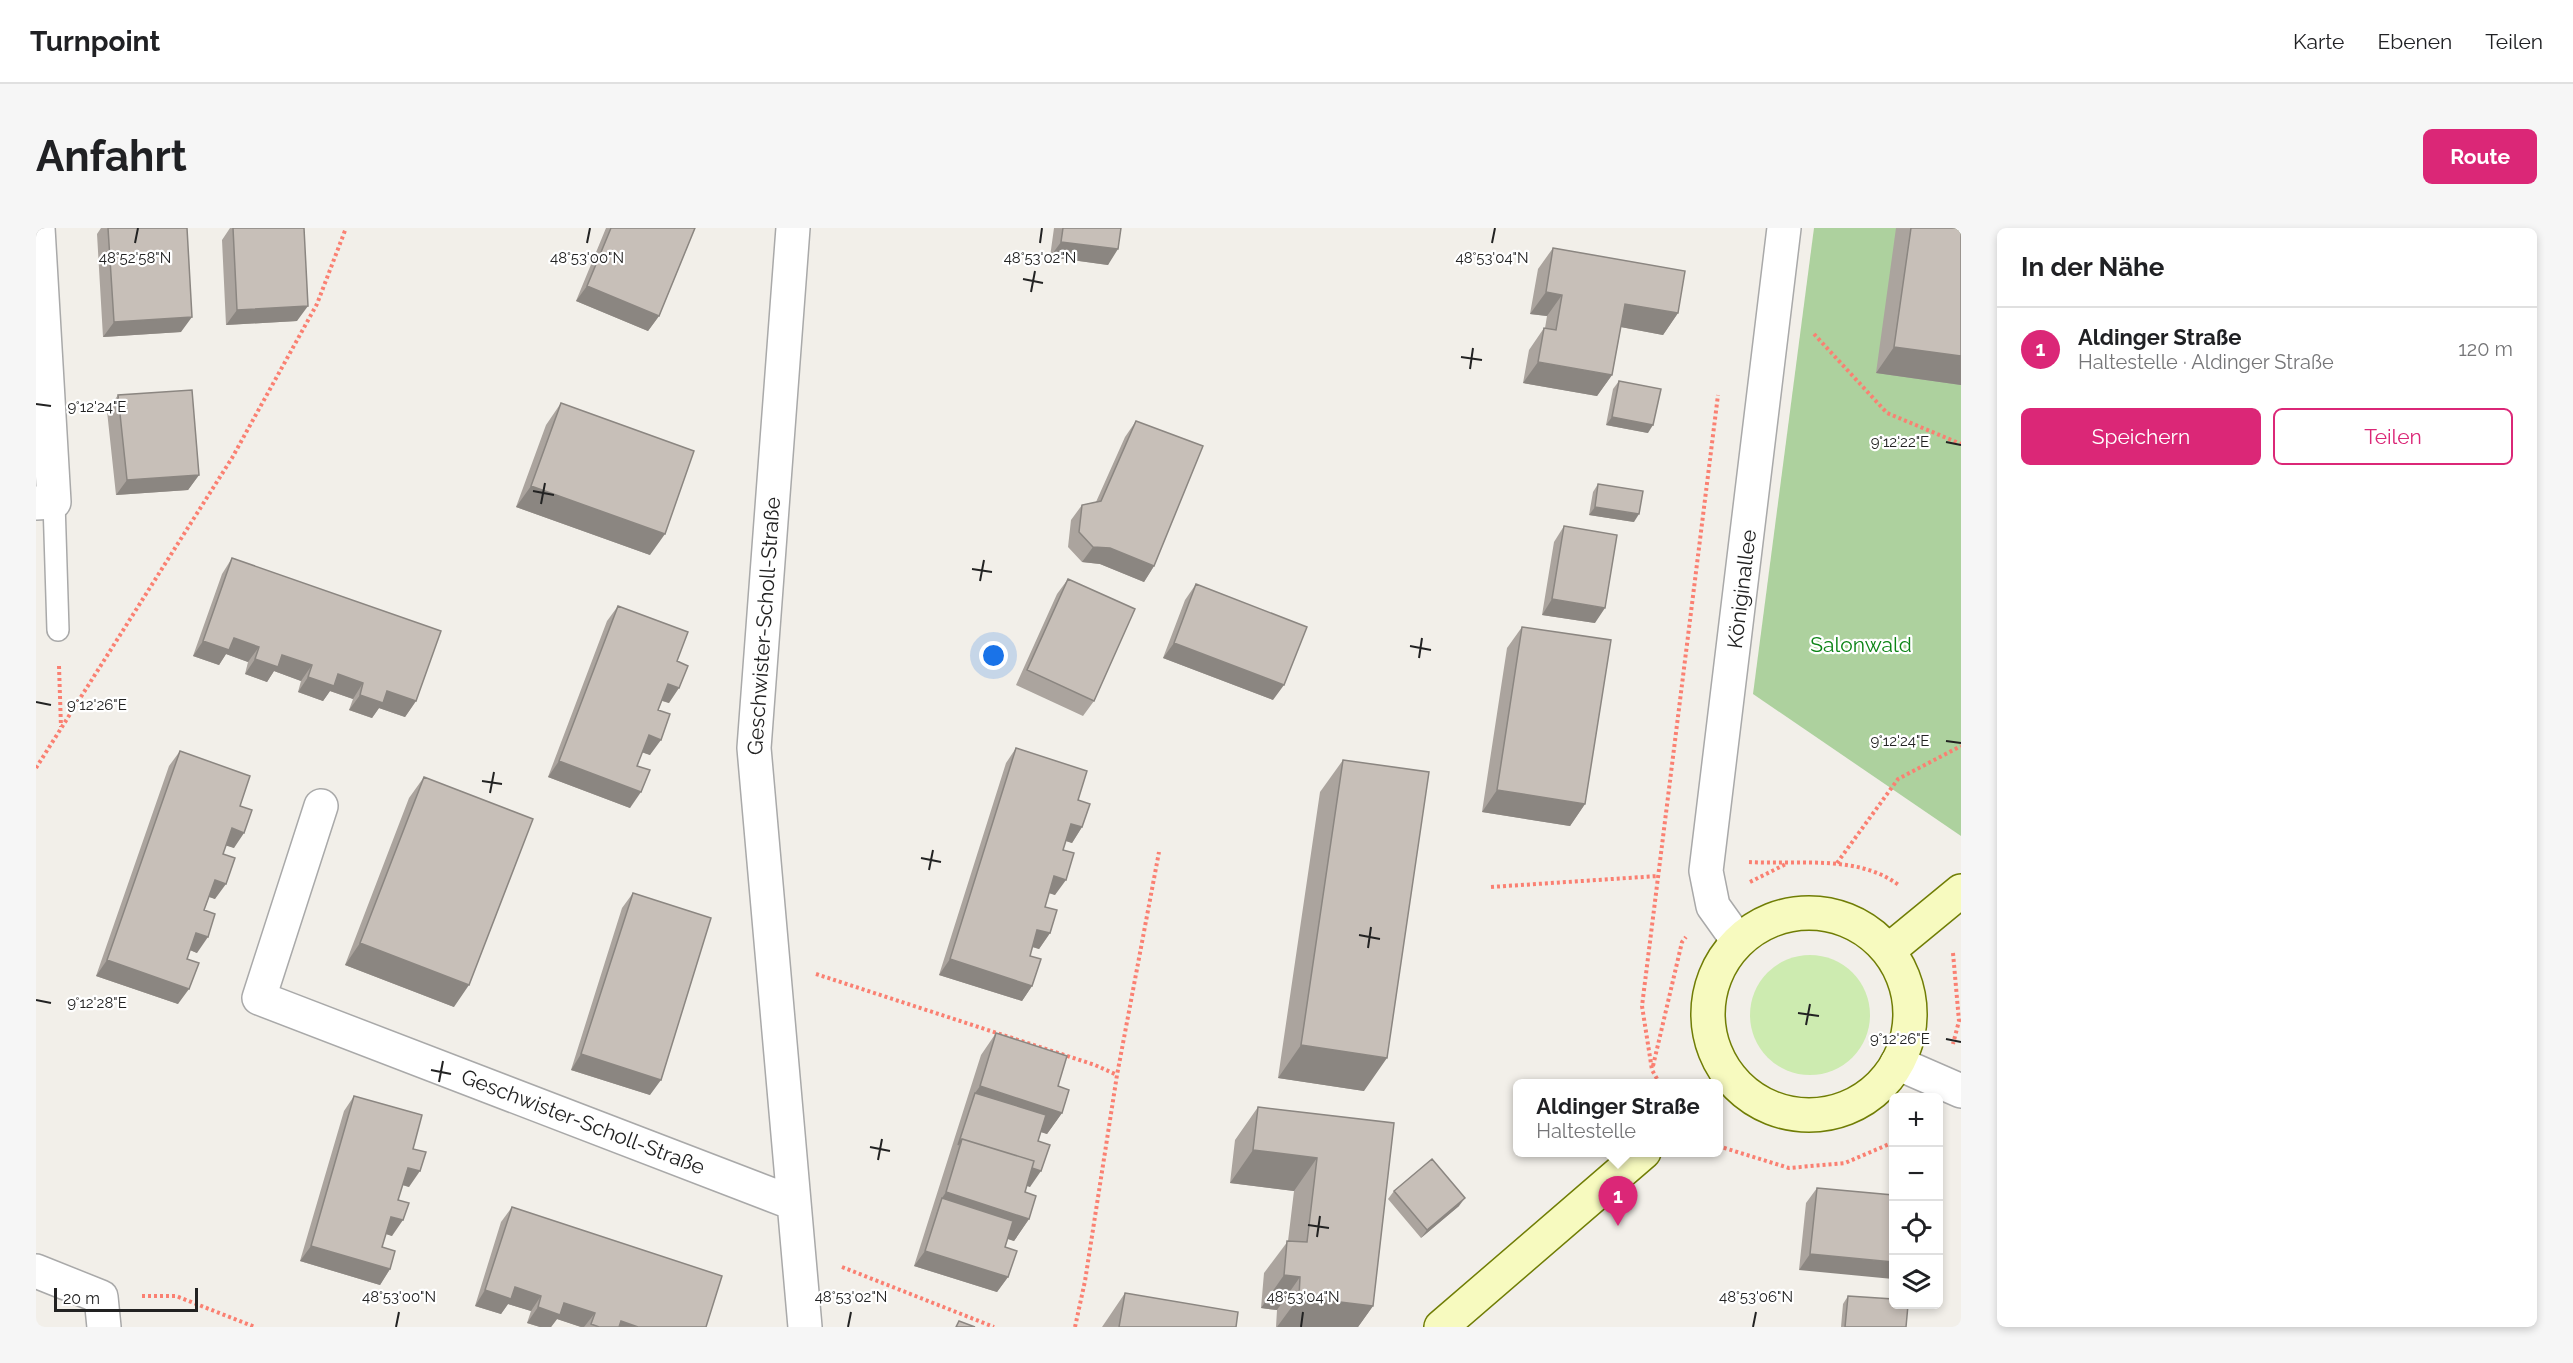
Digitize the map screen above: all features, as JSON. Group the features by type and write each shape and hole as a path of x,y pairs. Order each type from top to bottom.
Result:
{"main road":[{"path":"1888,951 1961,891"},
{"path":"1722,1079 1707,1021 1710,992 1720,964 1738,941 1761,924 1787,915 1815,912 1842,918 1859,927 1888,951 1903,976 1910,1006 1908,1035 1897,1064 1880,1087 1857,1104 1830,1114 1801,1116 1773,1110 1723,1080"},
{"path":"1441,1327 1638,1157"}],"street":[{"path":"38,228 45,503"},
{"name":"Geschwister-Scholl-Straße","path":"793,228 754,748 805,1327"},
{"name":"Königinallee","path":"1738,941 1713,906 1706,871 1754,492 1784,228"},
{"name":"Geschwister-Scholl-Straße","path":"321,806 259,998 793,1203"},
{"path":"1897,1064 1952,1087"},
{"path":"36,1271 102,1297 104,1327"}],"lane":[{"path":"45,503 58,630"}],"path":[{"path":"36,768 232,458 317,304 346,228"},
{"path":"1772,327 1816,334 1887,413 1961,444"},
{"path":"1658,1079 1652,1070 1642,1006 1719,391"},
{"path":"58,630 61,728"},
{"path":"1838,863 1898,779 1961,746"},
{"path":"1075,1327 1085,1281 1117,1075 1160,852"},
{"path":"1746,862 1838,863 1884,874 1935,913 1952,943 1959,1021 1952,1087"},
{"path":"1491,887 1659,876"},
{"path":"1652,1070 1682,942 1713,906"},
{"path":"774,972 812,973 1095,1065 1117,1075"},
{"path":"1723,1147 1789,1168 1845,1163 1889,1144"},
{"path":"799,1264 834,1264 994,1327"},
{"path":"176,1296 255,1327"}],"green space":[{"name":"Salonwald","path":"1814,228 1961,228 1961,836 1753,694"},
{"path":"1810,955 1833,959 1853,972 1866,992 1870,1015 1866,1038 1853,1058 1833,1071 1810,1075 1787,1071 1767,1058 1754,1038 1750,1015 1754,992 1767,972 1787,959"}],"building":[{"path":"108,228 187,228 192,317 114,322"},
{"path":"233,228 304,228 308,306 237,310"},
{"path":"611,228 695,228 659,316 587,286"},
{"path":"1063,228 1121,228 1118,249 1061,242"},
{"path":"1911,228 1961,228 1961,356 1894,347"},
{"path":"1553,248 1685,271 1678,313 1625,304 1612,375 1538,362 1544,328 1556,330 1562,295 1546,292"},
{"path":"1619,381 1661,389 1653,425 1612,417"},
{"path":"192,390 199,475 127,480 118,395"},
{"path":"561,403 694,451 665,534 531,486"},
{"path":"1136,421 1203,446 1154,566 1110,548 1093,547 1079,532 1082,505 1101,501"},
{"path":"1598,484 1643,491 1639,514 1595,507"},
{"path":"1564,526 1617,535 1605,608 1552,599"},
{"path":"232,558 441,631 416,701 387,691 383,703 360,695 363,683 338,674 334,686 308,677 312,665 282,655 278,667 255,659 259,647 234,638 229,650 203,641"},
{"path":"1068,579 1135,609 1094,701 1027,670"},
{"path":"1196,584 1307,627 1284,685 1174,643"},
{"path":"618,606 688,632 677,661 688,666 679,688 668,684 658,710 670,714 661,740 649,735 637,766 650,770 641,792 559,761"},
{"path":"1522,627 1611,640 1585,804 1497,790"},
{"path":"1016,748 1087,771 1078,800 1090,804 1082,827 1071,824 1063,850 1074,853 1066,880 1054,876 1045,907 1057,910 1050,933 1037,930 1030,956 1041,959 1032,986 950,959"},
{"path":"180,751 250,776 240,806 252,810 244,833 232,828 223,854 235,858 226,884 215,880 204,910 215,914 208,937 196,933 187,959 199,963 189,989 107,960"},
{"path":"1343,760 1429,772 1387,1058 1301,1045"},
{"path":"424,777 533,819 469,985 360,943"},
{"path":"633,893 711,918 661,1080 581,1054"},
{"path":"996,1033 1067,1056 1058,1086 1069,1090 1062,1113 980,1086"},
{"path":"975,1093 1046,1115 1038,1141 1050,1145 1041,1171 1032,1168 1034,1161 962,1139 958,1145"},
{"path":"354,1096 422,1115 413,1149 426,1152 420,1171 408,1168 398,1200 409,1203 403,1220 391,1217 382,1247 395,1251 390,1269 311,1246"},
{"path":"1258,1107 1394,1123 1373,1306 1299,1297 1300,1277 1284,1275 1287,1241 1307,1242 1317,1158 1253,1150"},
{"path":"962,1139 1034,1161 1025,1192 1036,1196 1029,1219 946,1192"},
{"path":"1432,1159 1465,1198 1427,1230 1394,1191"},
{"path":"1817,1188 1889,1195 1889,1262 1810,1254"},
{"path":"942,1198 1013,1221 1005,1247 1017,1251 1008,1277 925,1251"},
{"path":"512,1207 722,1276 706,1327 638,1327 621,1321 619,1327 599,1327 591,1324 595,1313 564,1303 560,1315 538,1307 541,1296 515,1287 511,1299 485,1290"},
{"path":"1125,1293 1238,1312 1236,1327 1119,1327"},
{"path":"1848,1296 1889,1299 1889,1309 1908,1309 1906,1327 1845,1327"},
{"path":"959,1321 975,1327 956,1327"}],"place":[{"name":"Aldinger Straße","path":"1618,1226"}]}
